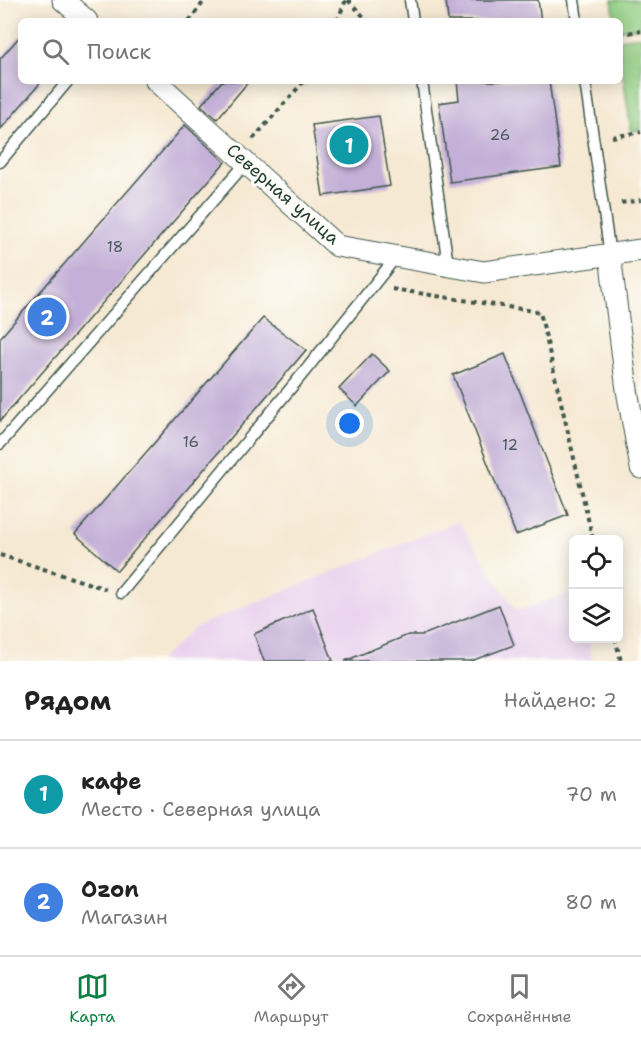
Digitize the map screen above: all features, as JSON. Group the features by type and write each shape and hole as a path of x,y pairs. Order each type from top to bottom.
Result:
{"street":[{"path":"63,0 84,18"},
{"name":"Северная улица","path":"159,84 337,246 484,272 641,250"},
{"path":"610,255 627,390 641,468"}],"lane":[{"path":"410,0 413,18"},
{"path":"574,0 577,18"},
{"path":"0,162 66,84"},
{"path":"422,84 448,266"},
{"path":"585,84 610,255"},
{"path":"0,444 242,159"},
{"path":"121,593 305,371 396,256"}],"path":[{"path":"191,18 205,0"},
{"path":"338,18 347,0 365,18"},
{"path":"623,34 641,31"},
{"path":"242,159 302,84"},
{"path":"593,139 641,132"},
{"path":"372,286 540,312 592,535"},
{"path":"0,555 121,593"},
{"path":"616,643 621,661"}],"shaded area":[{"path":"459,521 516,611 569,593 569,643 590,643 592,661 159,661 195,627"}],"green space":[{"path":"612,0 641,0 641,27 623,30 623,18 615,18"},
{"path":"641,36 641,130 631,131 623,76 623,39"}],"building":[{"path":"446,0 538,0 541,18 448,18"},
{"path":"18,38 18,84 39,84 0,130 0,59"},
{"path":"219,84 246,84 217,119 201,105"},
{"path":"457,84 549,84 561,167 450,182 439,103 459,100"},
{"path":"379,116 390,186 323,196 312,125"},
{"path":"185,125 225,162 0,421 0,338"},
{"path":"263,318 306,350 117,571 75,534"},
{"path":"372,354 390,371 357,406 339,389"},
{"path":"505,354 568,515 516,535 453,375"},
{"path":"499,605 514,645 471,661 345,661 408,635 423,635"},
{"path":"313,608 333,661 264,661 254,634"}],"place":[{"name":"кафе","path":"349,145"},
{"name":"Ozon","path":"47,317"}]}
